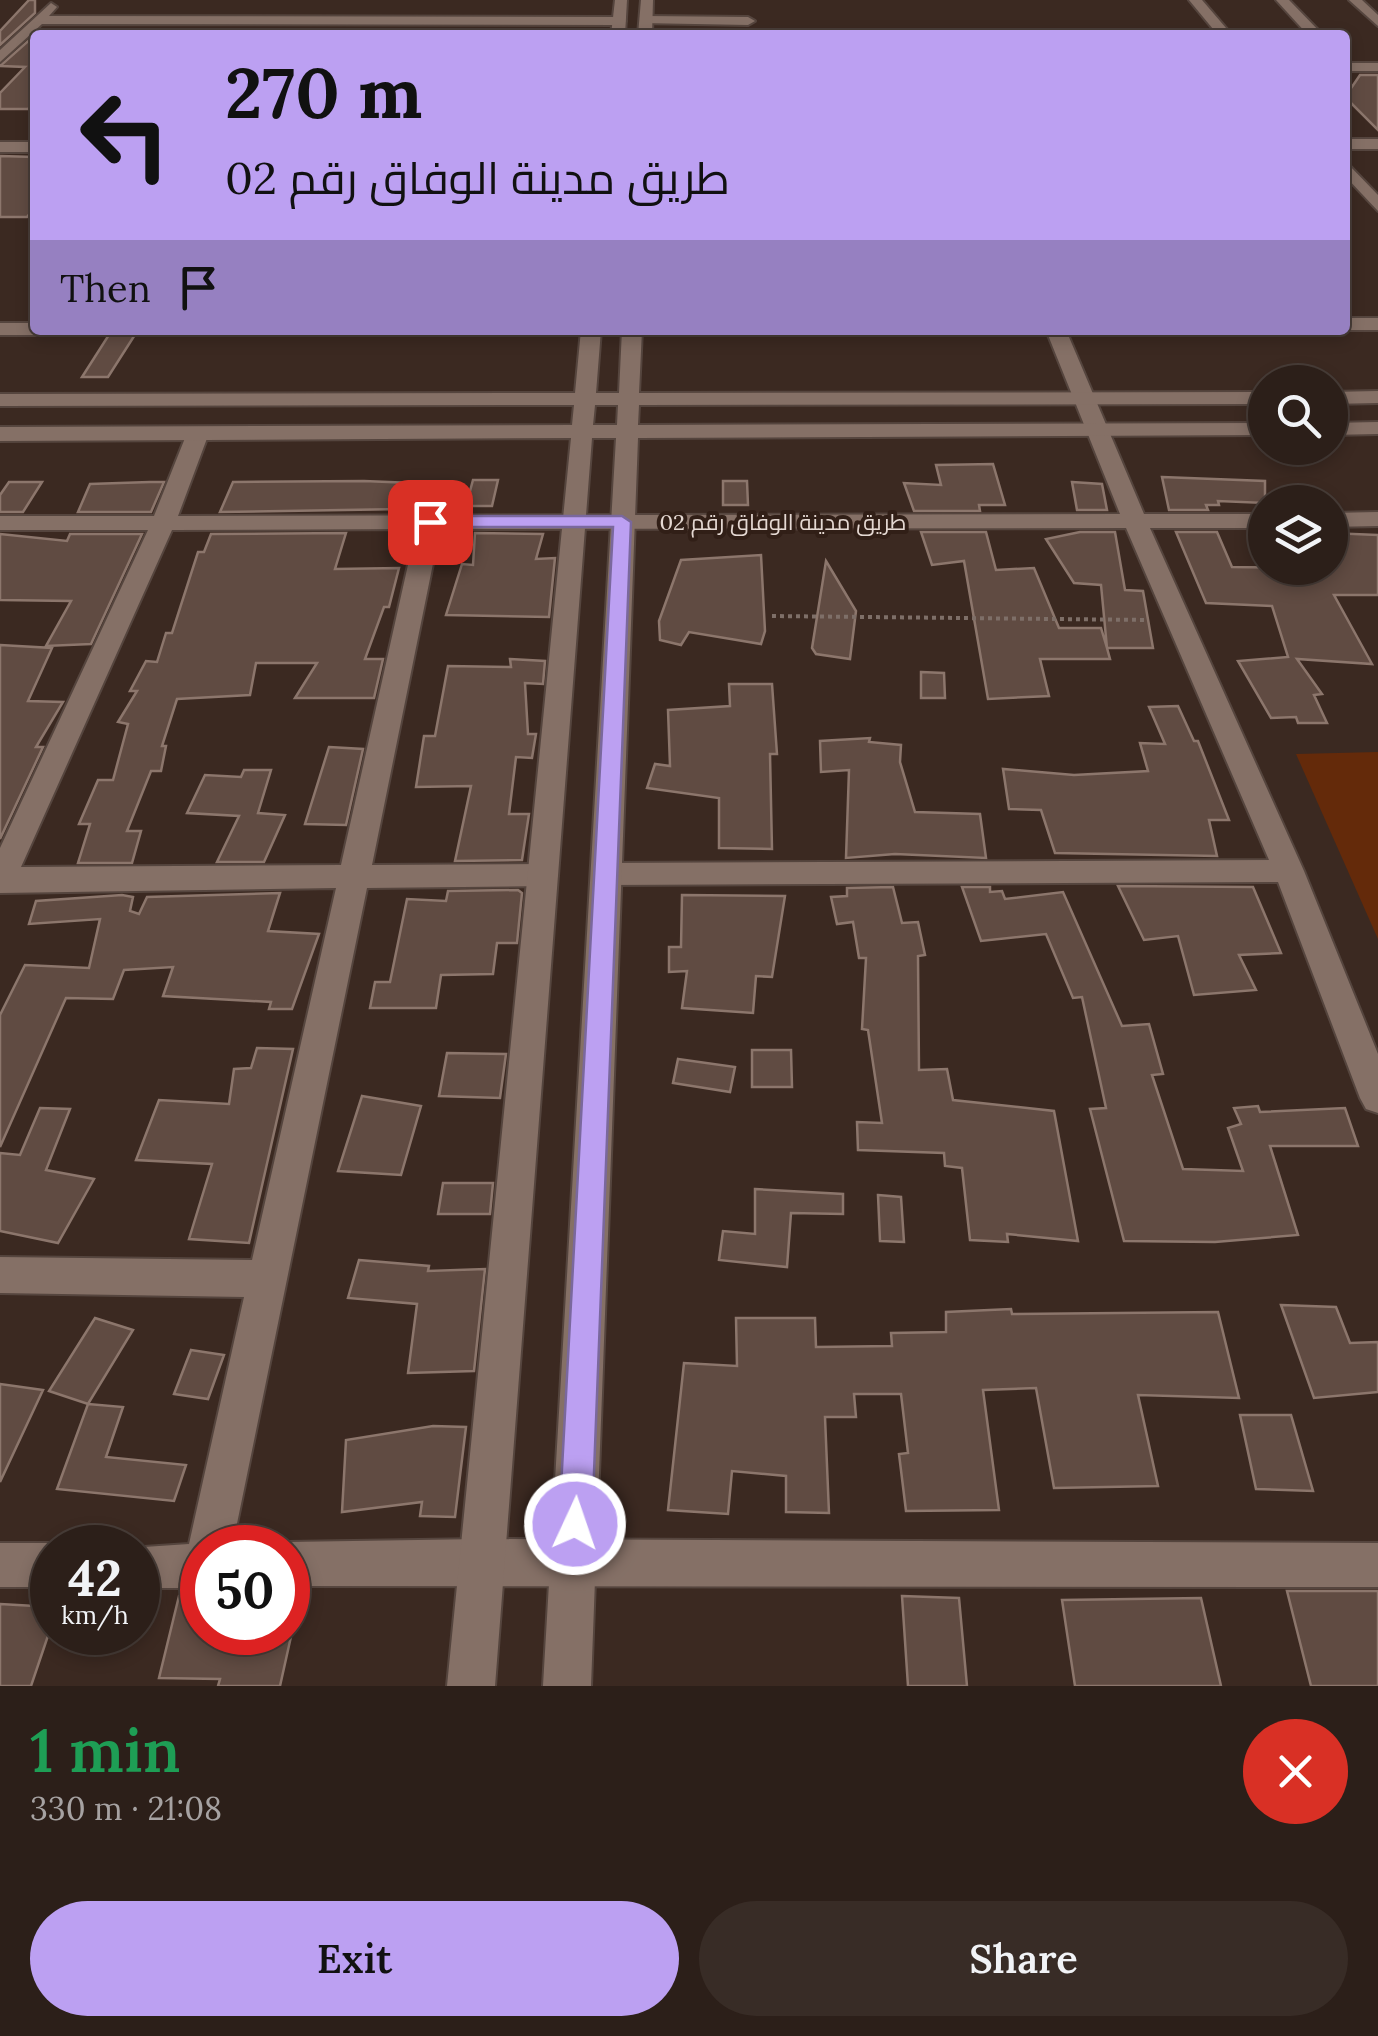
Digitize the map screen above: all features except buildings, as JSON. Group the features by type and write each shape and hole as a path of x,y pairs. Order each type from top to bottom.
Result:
{"street":[{"path":"0,58 57,0"},
{"path":"180,0 191,28"},
{"path":"341,21 352,0"},
{"path":"38,20 191,28 297,28 341,21 372,28 618,28 621,0"},
{"path":"647,0 646,28 754,29"},
{"path":"732,0 754,29"},
{"path":"1195,0 1221,30"},
{"path":"1282,0 1311,30"},
{"path":"1355,0 1376,19"},
{"path":"1350,67 1378,67"},
{"path":"1350,144 1378,144"},
{"path":"0,147 30,147"},
{"path":"1350,172 1378,206"},
{"path":"1350,322 1378,324"},
{"path":"0,330 30,329"},
{"path":"471,1686 591,335"},
{"path":"568,1686 632,335"},
{"path":"1058,335 1095,430 1140,524 1289,871 1378,1098"},
{"path":"629,417 1082,399 1248,398"},
{"path":"1348,398 1378,398"},
{"path":"0,400 1095,430 1248,429"},
{"path":"0,434 198,433 583,417"},
{"path":"1348,429 1378,428"},
{"path":"198,433 162,523 0,879 543,874"},
{"path":"1348,520 1378,519"},
{"name":"طريق مدينة الوفاق رقم 02","path":"0,523 1248,521"},
{"path":"215,1525 264,1279 430,522"},
{"path":"606,874 1289,871"},
{"path":"0,1275 264,1279"},
{"path":"310,1564 1378,1565"},
{"path":"0,1565 30,1566"}],"path":[{"path":"772,616 1181,620"}],"shaded area":[{"path":"1378,752 1378,939 1296,754"}],"route":[{"path":"430,522 622,522 575,1524"}]}
